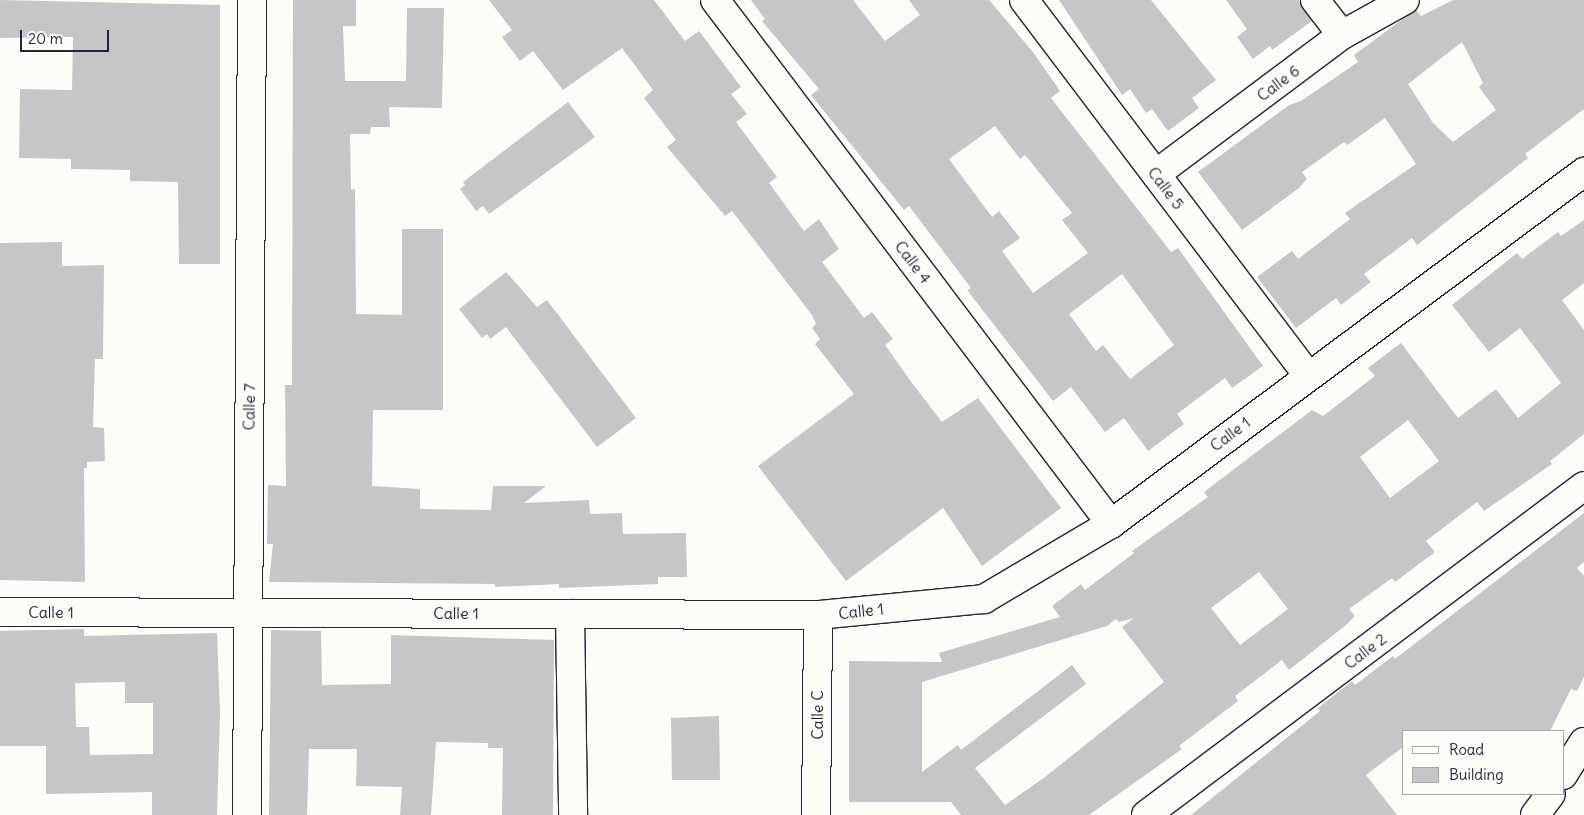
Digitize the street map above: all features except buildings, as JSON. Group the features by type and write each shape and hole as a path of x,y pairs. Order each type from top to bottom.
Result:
{"street":[{"name":"Calle 7","path":"246,815 252,0"},
{"name":"Calle 4","path":"715,0 1111,524"},
{"name":"Calle 5","path":"1024,0 1308,376"},
{"path":"1315,0 1342,35"},
{"name":"Calle 6","path":"1156,174 1342,35 1405,0"},
{"name":"Calle 1","path":"0,612 818,615 984,598 1111,524 1584,172"},
{"name":"Calle 2","path":"1146,815 1584,486"},
{"path":"570,614 573,815"},
{"name":"Calle C","path":"816,815 818,615"},
{"path":"1564,773 1584,742"},
{"path":"1535,815 1550,795"}]}
